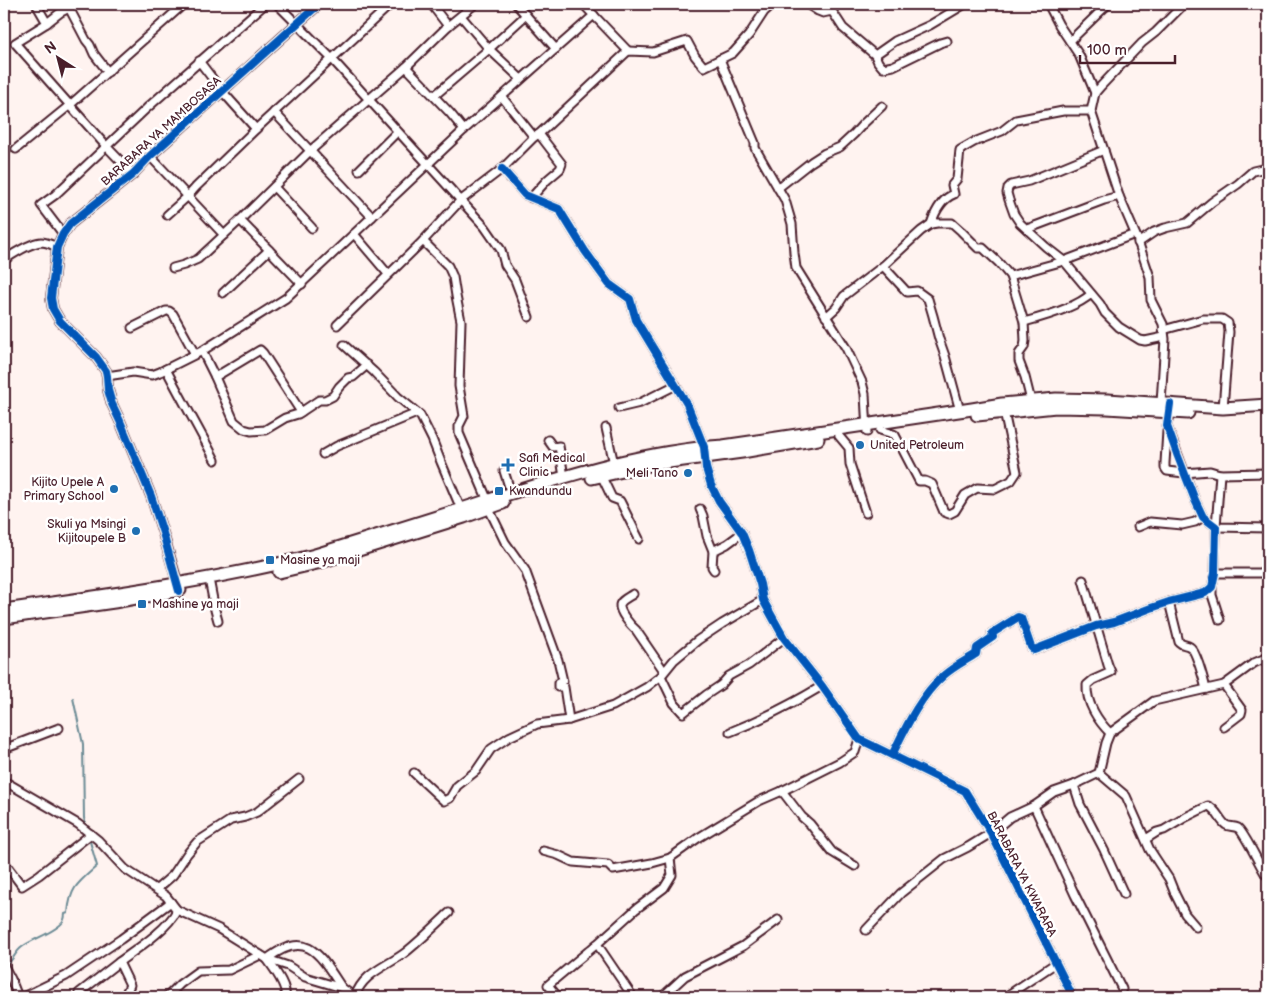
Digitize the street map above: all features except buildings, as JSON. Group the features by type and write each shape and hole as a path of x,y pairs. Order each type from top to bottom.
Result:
{"main road":[{"path":"4,610 210,584 280,572 317,563 488,505 511,493 564,477 614,464 654,464 723,446 867,428 1002,404 1031,401 1065,399 1108,400 1167,407 1193,414 1268,412"},
{"path":"704,452 839,436 867,428 880,430 1004,412 1056,408 1223,408 1268,405"},
{"path":"4,618 114,602 297,560 461,509 511,500 601,475 636,463"}],"street":[{"path":"36,4 47,23"},
{"path":"77,4 68,6 47,23 15,42 133,174"},
{"path":"16,149 70,105 184,4"},
{"path":"62,234 41,205 265,4"},
{"path":"277,4 332,58 485,228 501,250 505,265 515,280 529,317"},
{"name":"BARABARA YA MAMBOSASA","path":"178,587 151,496 112,404 106,371 60,321 53,309 51,298 57,247 62,234 70,224 133,174 150,156 319,4"},
{"path":"167,215 274,112 391,4"},
{"path":"430,4 448,26"},
{"path":"173,268 198,259 310,151 406,67 448,26 475,4"},
{"path":"516,4 556,49"},
{"path":"583,4 628,51 653,52 687,41 695,56 704,67 733,53 749,35 764,12 773,4"},
{"path":"807,4 824,13 832,12 843,28 875,55 883,68 893,66 947,41"},
{"path":"875,55 895,41 930,26 966,4"},
{"path":"1048,4 1058,25 1079,55 1095,93"},
{"path":"1070,40 1108,4"},
{"path":"1184,4 1142,43 1095,93 1091,111 1119,196 1150,277 1151,300 1163,324 1167,407 1165,468 1167,471 1184,473 1210,471 1220,474 1268,473"},
{"path":"68,6 94,54 108,72"},
{"path":"434,96 490,49 526,15"},
{"path":"107,376 133,372 152,375 166,369 198,352 286,298 464,130 594,15"},
{"path":"461,16 490,49 521,79"},
{"path":"336,325 423,241 460,201 502,169 536,135 628,51"},
{"path":"720,59 755,143 755,148 785,200 792,224 796,268 846,348 862,382 865,394 867,428"},
{"path":"199,62 256,129"},
{"path":"406,67 464,130"},
{"path":"502,97 562,164 560,169 547,180 532,198"},
{"path":"778,188 811,162 825,153 840,147 882,106"},
{"path":"931,224 935,212 949,196 954,194 952,185 957,179 960,150 974,142 1002,131 1016,120 1063,110 1091,111"},
{"path":"274,112 372,217"},
{"path":"359,170 397,132"},
{"path":"1104,150 1030,181 1016,183 1008,188 1007,193 1014,214 1046,247 1064,260 1105,313 1119,327 1133,337 1145,341 1203,319 1222,318 1228,323 1223,408"},
{"path":"150,156 224,235"},
{"name":"BARABARA YA KWARARA","path":"502,169 525,195 559,209 585,251 609,284 630,299 636,320 687,404 704,452 711,485 719,501 742,533 750,550 763,600 784,638 822,686 859,739 964,791 991,833 1073,997"},
{"path":"1138,243 1154,232 1187,223 1253,171 1268,169"},
{"path":"274,187 312,228"},
{"path":"1027,229 1119,196"},
{"path":"240,220 302,284"},
{"path":"826,316 836,308 844,296 883,266 921,231 931,224 952,223 978,248 983,248 1010,276 1024,322 1025,341 1024,347 1019,354 1019,361 1031,401"},
{"path":"354,234 388,274"},
{"path":"1010,276 1064,260 1135,234"},
{"path":"423,241 448,266 453,277 461,321 459,377 464,416 459,433 505,542 525,570 558,660 562,681 558,683 558,687 564,687 569,720"},
{"path":"4,260 40,242 46,242 57,247"},
{"path":"223,293 269,250"},
{"path":"883,266 908,292 917,291 928,299 960,411"},
{"path":"1024,322 1044,317 1084,300 1091,294"},
{"path":"132,328 166,311 173,314 216,377 234,421 244,429 251,431 265,430 285,418 298,414 319,400 325,400 333,396 348,378 353,378 367,365"},
{"path":"344,345 367,365 398,397 420,415 461,509"},
{"path":"216,377 260,350 301,412"},
{"path":"166,369 215,460"},
{"path":"619,408 640,403 676,385"},
{"path":"880,430 895,435 919,481 926,481 932,484 944,512 949,514 955,511 965,495 976,488 995,489 1011,481 1016,472 1004,412"},
{"path":"323,454 417,413"},
{"path":"1167,426 1203,517 1216,527 1268,528"},
{"path":"606,428 614,464"},
{"path":"839,436 849,448 850,464 866,513"},
{"path":"548,440 553,447 558,446 564,477"},
{"path":"504,471 511,493"},
{"path":"1220,474 1215,573 1212,586 1212,595 1220,620"},
{"path":"601,475 612,498 620,501 639,539"},
{"path":"700,509 713,551 712,566 714,570"},
{"path":"1138,527 1150,522 1182,525 1196,522 1203,517"},
{"path":"713,551 742,533"},
{"path":"1215,573 1268,573"},
{"path":"1083,580 1111,672 1093,680 1087,685 1087,690 1098,720 1110,733"},
{"path":"210,584 218,621"},
{"path":"892,755 909,722 926,696 941,678 954,667 976,654 977,648 993,638 992,633 1018,617 1021,618 1031,647 1034,650 1096,626 1114,622 1169,602 1205,593 1212,586"},
{"path":"632,594 622,602 620,608 663,673 674,703 683,713 729,676 748,666 784,638"},
{"path":"414,773 444,801 450,798 457,786 476,771 491,749 509,737 537,724 569,720 613,706 647,687 674,660 698,640 763,600"},
{"path":"1169,602 1179,642 1181,645 1189,646 1193,649 1206,689"},
{"path":"866,930 901,893 944,859 991,833 1010,817 1034,806 1054,792 1074,786 1099,773 1110,733 1154,701 1224,684 1254,663 1268,657"},
{"path":"1224,684 1242,710 1241,714 1224,727"},
{"path":"730,732 784,709 822,686"},
{"path":"4,750 59,728"},
{"path":"543,851 573,862 608,865 613,870 670,858 759,800 782,791 840,762 855,752 859,739"},
{"path":"1099,773 1126,796 1155,858 1169,879 1185,914 1196,927"},
{"path":"157,889 173,875 197,842 231,820 257,812 299,779"},
{"path":"4,781 78,824 126,868 166,896 177,910 219,929 264,957 288,966 305,977 342,988 355,997 357,990 371,974 396,960 449,913"},
{"path":"1074,786 1080,804 1124,894"},
{"path":"782,791 802,818 810,824 832,852 855,866"},
{"path":"1034,806 1122,990"},
{"path":"1146,839 1208,806 1212,807 1226,825 1237,828 1244,835 1259,865 1268,875"},
{"path":"4,862 22,886 91,834"},
{"path":"558,997 548,985 636,909 664,888 672,875 670,858"},
{"path":"22,997 66,976 171,902"},
{"path":"79,993 151,938 173,918 177,910"},
{"path":"662,997 685,976 744,946 778,920"},
{"path":"597,944 633,997"},
{"path":"167,997 180,984 198,971 228,970 289,946 305,946 314,951 342,988"},
{"path":"264,957 285,988 285,997"},
{"path":"119,962 130,985 124,997"},
{"path":"1005,997 1056,963"},
{"path":"4,966 18,997"}],"waterway":[{"path":"73,698 83,744 84,818 86,827"},
{"path":"6,965 22,947 60,926 63,922 65,914 68,913 71,897 76,886 97,866 89,838"}],"cycle path":[{"path":"179,591 151,496 112,404 106,371 96,357 60,321 53,309 51,298 57,247 70,224 133,174 150,156 319,4"},
{"path":"502,169 525,195 559,209 585,251 609,284 630,299 636,320 687,404 704,447 706,468 711,485 719,501 742,533 760,584 763,600 784,638 822,686 859,739 965,791 991,833 1073,997"},
{"path":"892,755 914,713 935,684 951,670 976,654 977,648 993,637 992,633 1018,617 1021,618 1031,647 1034,650 1096,626 1114,622 1169,602 1205,593 1212,587 1215,573 1216,527 1203,517 1177,454 1167,426 1170,404"}],"place":[{"name":"United Petroleum","path":"860,445"},
{"name":"Safi Medical Clinic","path":"508,465"},
{"name":"Meli Tano","path":"688,473"},
{"name":"Kijito Upele A Primary School","path":"114,489"},
{"name":"Kwandundu","path":"499,491"},
{"name":"Skuli ya Msingi Kijitoupele B","path":"136,531"},
{"name":"Masine ya maji","path":"270,560"},
{"name":"Mashine ya maji","path":"142,604"}]}
